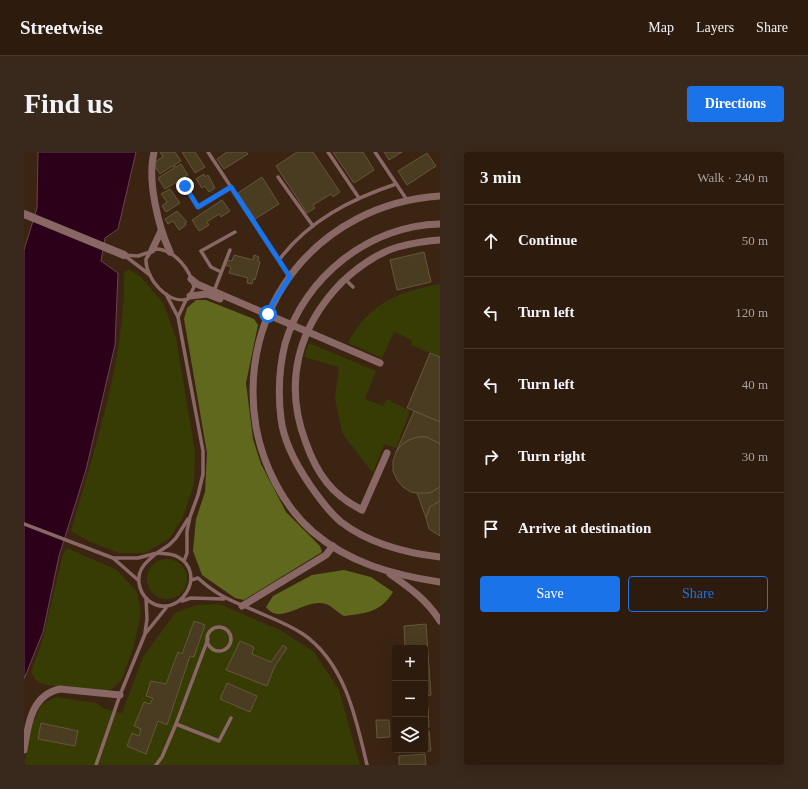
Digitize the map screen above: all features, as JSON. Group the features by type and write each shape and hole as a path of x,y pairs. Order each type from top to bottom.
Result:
{"street":[{"path":"154,152 152,176 161,231 170,252"},
{"path":"440,196 407,200 364,214 339,228 318,246 290,277 271,306 253,369 252,394 255,418 264,460 277,485 294,510 312,531 333,546 364,564 384,571 440,582"},
{"path":"26,215 124,255"},
{"path":"440,224 406,228 380,236 355,250 335,266 318,284 302,306 292,325 285,344 280,368 281,420 290,452 302,474 318,497 341,521 363,536 408,553 440,557"},
{"path":"151,251 161,231"},
{"path":"387,453 362,510 346,502 328,486 318,471 308,449 297,417 297,366 307,331 318,312 345,279 363,264 397,247 440,240"},
{"path":"191,278 197,284 380,363"},
{"path":"188,298 207,294 258,314 268,314"},
{"path":"242,606 326,555 333,546"},
{"path":"384,571 419,594 440,621"},
{"path":"24,750 32,712 36,704 50,691 60,689 120,695"}],"lane":[{"path":"215,152 209,154 290,277"},
{"path":"328,152 359,198"},
{"path":"375,152 407,200"},
{"path":"278,177 313,226"},
{"path":"279,260 288,249 313,226 339,208 359,198 396,184"},
{"path":"185,186 198,207 231,187"},
{"path":"221,272 211,267 201,251 235,232"},
{"path":"124,255 138,256 158,249 170,252 179,260 191,278 194,287 178,317"},
{"path":"214,291 230,250"},
{"path":"151,251 146,262 151,276"},
{"path":"124,255 151,276 166,294 178,317 203,451 203,474 198,495 190,517 187,531 187,553 184,561"},
{"path":"345,279 353,287"},
{"path":"166,294 176,301 188,298"},
{"path":"138,580 143,565 176,538 190,517"},
{"path":"24,524 113,558 138,580 142,593 146,598 158,605 165,606 191,598 225,599"},
{"path":"113,558 138,558 157,553 170,554 184,561 188,567 191,580 188,593 178,603"},
{"path":"191,580 198,578 225,599 268,616 303,634 324,653 342,680 354,716 367,765"},
{"path":"96,765 120,695 145,634 147,618 146,598"},
{"path":"145,634 166,608 165,606"},
{"path":"156,765 162,757 176,724 210,632 220,627 228,630 231,638 229,645 219,651 210,646 208,639"},
{"path":"176,724 219,741 231,718"}],"green space":[{"path":"129,269 141,277 163,303 176,338 195,452 194,484 183,517 170,538 145,553 119,553 88,541 71,531 107,403 120,337 124,272"},
{"path":"440,284 440,357 411,345 412,340 394,332 382,358 348,343 356,329 375,309 398,296 411,291"},
{"path":"196,300 206,300 254,319 258,325 246,383 253,439 261,464 286,512 320,546 322,552 244,600 235,598 202,575 193,551 196,519 205,492 207,453 184,319 187,308"},
{"path":"309,343 376,371 365,399 383,406 387,399 410,411 396,448 384,444 373,473 342,433 335,398 339,367 304,357"},
{"path":"67,548 117,570 137,592 141,613 133,649 122,679 112,689 99,694 37,682 31,672 42,642 63,554"},
{"path":"171,559 178,562 184,568 187,579 186,587 178,596 171,599 163,599 156,596 148,587 147,575 150,568 159,560"},
{"path":"344,570 371,577 393,592 383,604 372,611 344,616 326,604 318,603 310,604 279,614 272,612 266,607 273,596 312,575"},
{"path":"219,604 280,630 314,652 339,690 360,765 24,765 31,728 41,705 56,697 96,703 105,709 122,713 143,657 175,613 196,605"}],"shaded area":[{"path":"38,152 136,152 118,229 105,238 101,261 118,273 115,345 86,470 59,556 43,632 24,679 24,250 37,208"}],"building":[{"path":"160,152 175,152 181,161 174,165 176,167 181,164 188,175 165,189 158,178 174,168 172,166 160,174 153,163 163,157"},
{"path":"182,152 195,152 205,167 195,173"},
{"path":"227,152 246,152 248,154 224,169 217,159"},
{"path":"297,152 313,152 340,192 333,197 331,194 313,205 315,208 307,213 276,166"},
{"path":"333,152 363,152 374,170 354,183"},
{"path":"384,152 402,152 389,160"},
{"path":"427,153 436,166 407,185 398,171"},
{"path":"204,174 205,177 208,175 215,188 209,192 205,186 202,188 196,179"},
{"path":"262,177 279,204 255,219 238,193"},
{"path":"170,189 180,203 166,212 162,206 167,202 161,194"},
{"path":"222,200 230,211 221,217 219,214 207,222 209,225 199,231 192,220"},
{"path":"177,211 187,222 185,223 186,225 179,230 173,221 168,224 165,219"},
{"path":"424,252 431,282 397,290 390,260"},
{"path":"234,255 253,260 254,255 259,257 258,261 260,262 255,280 253,279 252,284 247,283 248,278 229,273 231,267 225,265 227,260 232,261"},
{"path":"430,353 440,357 440,422 407,408"},
{"path":"414,411 440,422 440,444 427,437 418,437 401,445 396,452"},
{"path":"418,437 427,437 440,444 440,487 430,493 421,494 411,492 403,487 397,480 393,471 393,461 396,452 401,445"},
{"path":"440,487 440,501 430,507 426,518 417,493 430,493"},
{"path":"440,501 440,536 429,529 426,518 430,507"},
{"path":"194,621 205,625 194,657 190,656 167,725 158,721 146,754 127,746 132,733 139,736 141,729 134,726 144,702 150,704 153,698 146,696 151,681 166,684 178,652 182,654"},
{"path":"426,624 427,645 405,645 404,626"},
{"path":"240,641 254,647 252,654 271,662 283,645 287,648 275,666 267,686 226,670"},
{"path":"428,652 431,695 428,696"},
{"path":"227,683 257,696 250,712 220,699"},
{"path":"376,720 389,720 390,737 377,738"},
{"path":"41,723 78,731 75,746 38,739"},
{"path":"428,731 429,731 431,751 428,751"},
{"path":"425,754 426,765 399,765 399,756"}],"route":[{"path":"185,186 198,207 231,187 290,277 284,284 268,314"}]}
